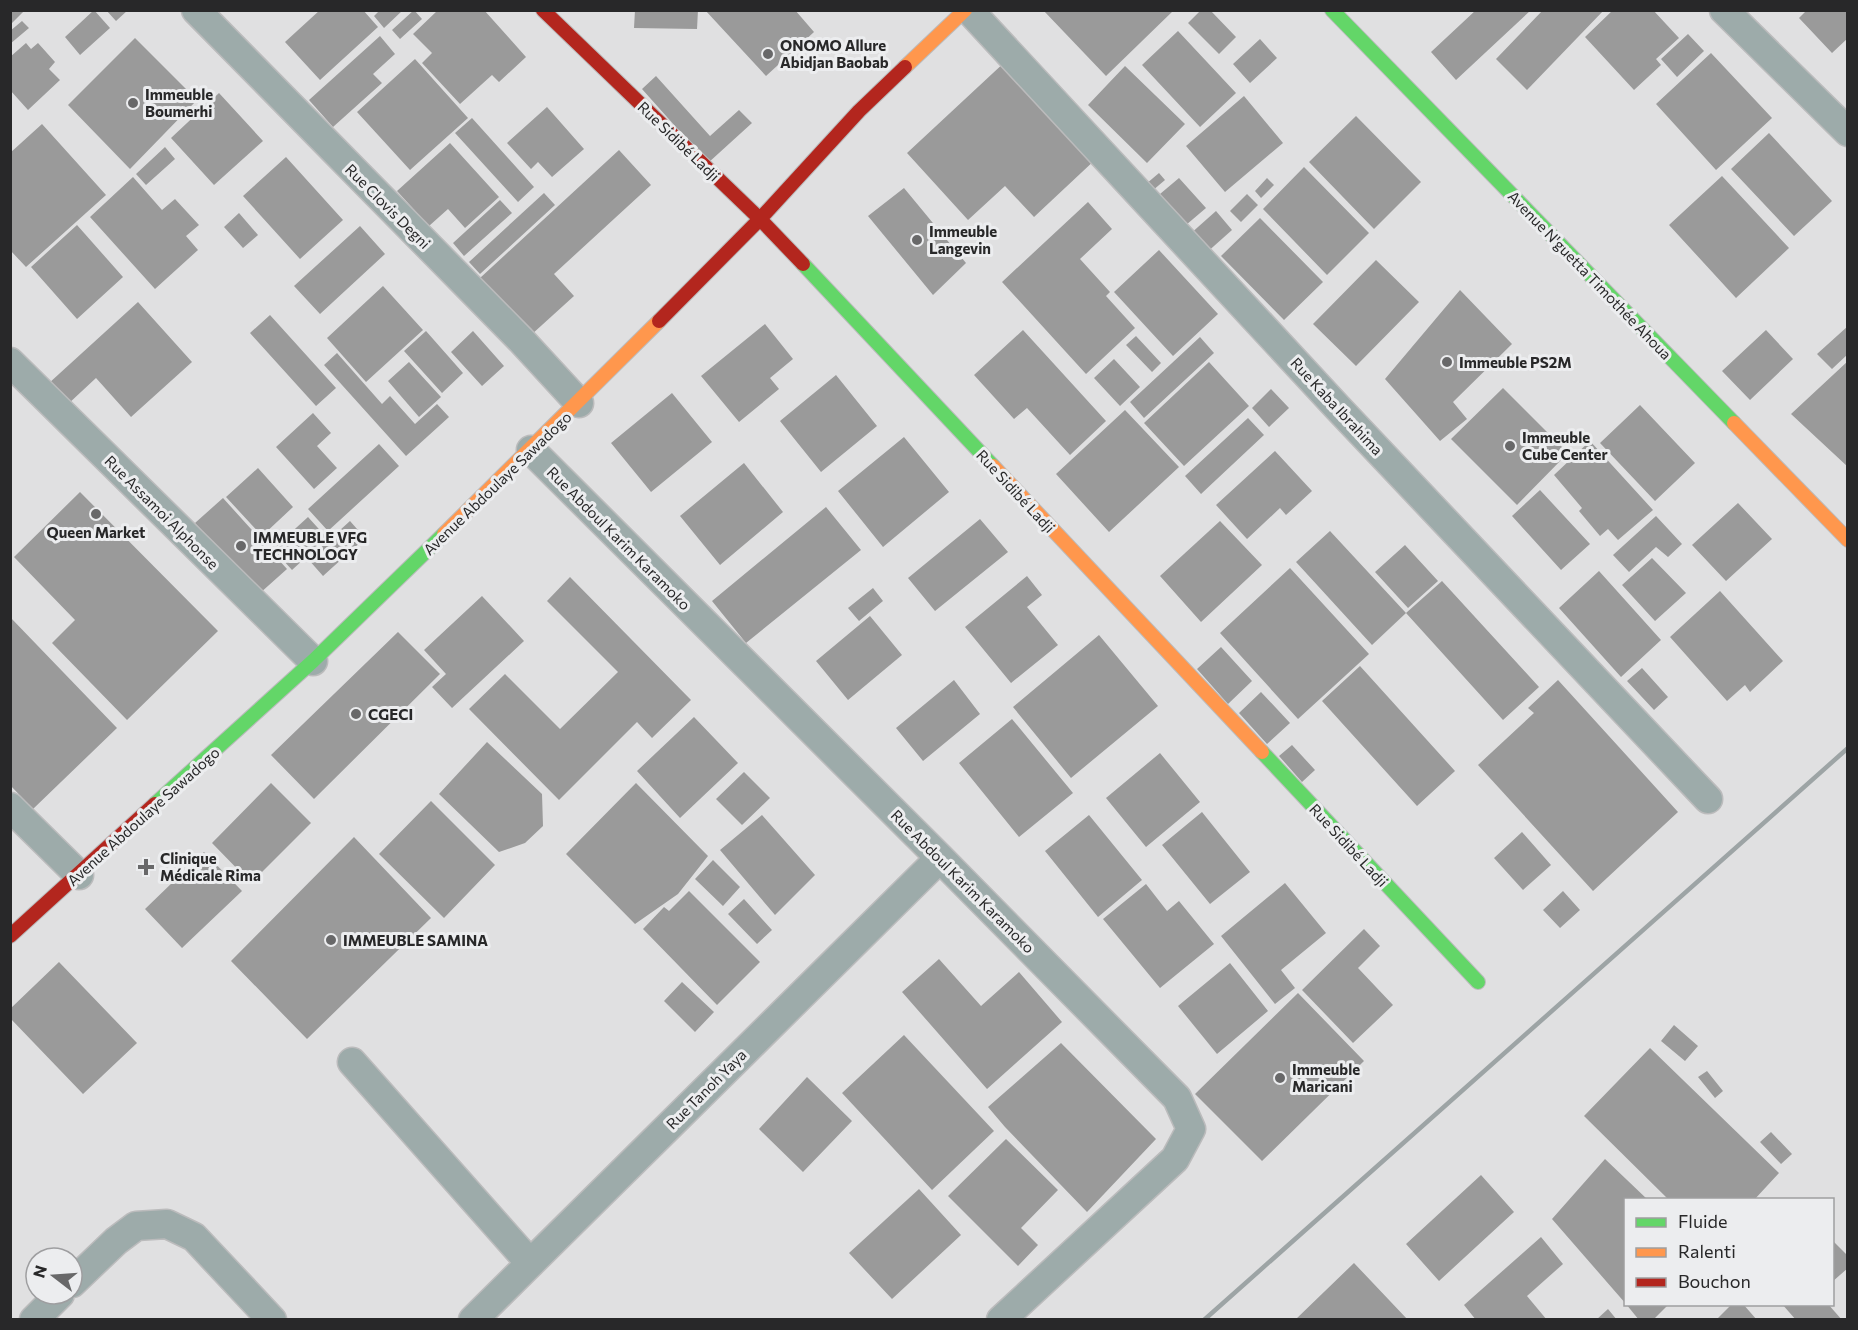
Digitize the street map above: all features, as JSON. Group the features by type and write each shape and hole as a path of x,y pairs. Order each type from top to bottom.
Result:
{"street":[{"name":"Rue Clovis Degni","path":"196,10 579,403"},
{"name":"Rue Sidibé Ladji","path":"543,10 760,219 1478,982"},
{"name":"Avenue Abdoulaye Sawadogo","path":"10,936 313,661 579,403 760,219 859,111 967,10"},
{"name":"Rue Kaba Ibrahima","path":"967,10 1708,800"},
{"name":"Avenue N'guetta Timothée Ahoua","path":"1332,10 1848,540"},
{"path":"1724,10 1848,132"},
{"name":"Rue Assamoi Alphonse","path":"10,362 313,661"},
{"name":"Rue Abdoul Karim Karamoko","path":"531,450 1178,1098 1191,1130 1175,1159 1001,1320"},
{"path":"10,807 79,875"},
{"name":"Rue Tanoh Yaya","path":"473,1320 940,858"},
{"path":"352,1062 530,1263"},
{"path":"84,1272 116,1241 136,1226 167,1224 194,1237 272,1320"},
{"path":"34,1320 48,1306"}],"building":[{"path":"10,10 25,10 12,23"},
{"path":"94,10 110,28 80,55 65,37"},
{"path":"106,10 128,10 116,21"},
{"path":"320,10 363,10 378,27 320,80 285,42"},
{"path":"380,10 403,10 384,28 374,16"},
{"path":"414,10 422,19 400,39 392,30"},
{"path":"438,10 484,10 526,57 499,82 492,75 460,104 422,63 432,53 413,34"},
{"path":"635,10 698,10 697,29 634,28"},
{"name":"ONOMO Allure Abidjan Baobab","path":"705,10 795,10 814,32 766,76"},
{"path":"1043,10 1174,10 1106,76"},
{"path":"1201,10 1210,10 1236,37 1219,54 1188,23"},
{"path":"1476,10 1531,10 1456,80 1431,52"},
{"path":"1543,10 1604,10 1527,90 1496,59"},
{"path":"1613,10 1653,10 1679,38 1656,59 1661,65 1634,90 1585,37"},
{"path":"1807,10 1848,10 1848,38 1832,53 1799,18"},
{"path":"22,21 29,28 10,44 10,31"},
{"path":"1178,31 1236,93 1200,127 1142,65"},
{"path":"1688,34 1704,51 1677,77 1661,59"},
{"path":"380,36 395,54 373,74 382,83 333,127 309,100"},
{"name":"Immeuble Boumerhi","path":"135,38 197,100 130,169 68,105"},
{"path":"1260,39 1277,58 1250,83 1233,64"},
{"path":"26,43 31,49 38,43 55,62 49,69 60,80 28,110 10,90 10,57"},
{"path":"1711,53 1772,118 1716,170 1656,104"},
{"path":"415,59 468,118 410,170 357,112"},
{"path":"1007,60 1097,158 1034,217 1005,186 968,220 907,153"},
{"path":"1125,66 1185,124 1147,163 1088,105"},
{"path":"656,76 710,136 739,110 752,123 708,163 642,89"},
{"path":"219,93 263,141 214,185 171,138"},
{"path":"1244,96 1283,143 1225,192 1186,146"},
{"path":"547,107 584,149 552,177 538,162 531,169 507,143"},
{"path":"1356,116 1421,182 1374,229 1309,162"},
{"path":"472,118 534,187 518,202 455,133"},
{"path":"42,124 106,195 26,267 10,250 10,153"},
{"path":"1769,133 1832,201 1794,236 1731,169"},
{"path":"450,143 499,197 465,228 448,209 429,226 397,191"},
{"path":"165,147 175,159 146,185 136,174"},
{"path":"619,150 651,185 554,274 574,296 531,335 480,278"},
{"path":"286,157 343,220 300,259 243,196"},
{"path":"1304,167 1369,233 1327,275 1263,209"},
{"path":"1159,173 1165,180 1152,191 1146,184"},
{"path":"1722,176 1789,248 1736,298 1669,225"},
{"path":"133,177 162,210 175,199 199,225 186,236 198,250 155,289 90,217"},
{"path":"1179,178 1206,208 1186,225 1160,194"},
{"path":"1267,178 1274,185 1261,198 1255,191"},
{"name":"Immeuble Langevin","path":"904,188 966,263 933,295 868,216"},
{"path":"544,193 555,205 480,274 469,262"},
{"path":"1247,194 1258,205 1241,222 1230,211"},
{"path":"500,200 512,213 464,256 453,243"},
{"path":"1088,202 1112,229 1080,259 1110,292 1106,296 1135,328 1086,374 1002,282"},
{"path":"1216,211 1232,230 1205,254 1189,235"},
{"path":"239,213 258,235 243,248 224,227"},
{"path":"1260,218 1323,282 1284,320 1221,256"},
{"path":"77,225 123,277 77,319 31,267"},
{"path":"360,226 385,254 320,314 294,286"},
{"path":"1159,250 1218,314 1173,356 1114,292"},
{"path":"1376,260 1419,302 1356,366 1313,324"},
{"path":"383,286 423,330 366,382 327,338"},
{"name":"Immeuble PS2M","path":"1460,290 1512,344 1453,402 1467,419 1440,441 1385,379"},
{"path":"138,302 192,362 131,417 96,378 67,405 48,384"},
{"path":"270,315 336,388 316,406 250,333"},
{"path":"765,324 793,359 770,378 779,389 739,422 701,376"},
{"path":"1848,326 1848,354 1832,369 1817,354"},
{"path":"1023,330 1106,421 1070,455 1027,408 1014,419 974,375"},
{"path":"1766,330 1793,359 1750,400 1722,371"},
{"path":"426,331 463,373 442,393 404,351"},
{"path":"473,331 504,366 482,386 451,352"},
{"path":"1136,336 1161,363 1152,372 1126,345"},
{"path":"1200,337 1214,353 1144,418 1130,402"},
{"path":"337,353 382,404 390,396 415,424 437,404 449,417 406,456 324,365"},
{"path":"1114,359 1140,387 1120,406 1094,378"},
{"path":"1848,361 1848,467 1791,414"},
{"path":"409,362 441,397 419,417 388,381"},
{"path":"1209,362 1249,406 1184,466 1144,423"},
{"path":"836,375 877,426 821,472 780,421"},
{"name":"Immeuble Cube Center","path":"1503,388 1568,453 1517,505 1451,439"},
{"path":"1271,389 1289,408 1269,427 1252,408"},
{"path":"672,393 712,442 651,492 611,443"},
{"path":"1640,405 1695,463 1655,501 1600,443"},
{"path":"1125,410 1179,467 1109,532 1056,474"},
{"path":"313,413 331,433 317,446 337,468 314,489 276,447"},
{"path":"1248,418 1264,435 1201,494 1185,476"},
{"path":"904,437 949,492 883,547 838,491"},
{"path":"1590,441 1653,510 1618,540 1608,529 1600,536 1579,511 1582,508 1554,475"},
{"path":"379,444 399,466 328,531 308,509"},
{"path":"1275,451 1312,491 1286,515 1280,508 1247,539 1216,505"},
{"path":"744,463 783,512 720,565 680,516"},
{"path":"258,468 293,507 262,536 226,497"},
{"path":"1540,490 1590,544 1561,570 1512,516"},
{"path":"80,492 218,631 127,720 52,643 75,620 14,557"},
{"name":"IMMEUBLE VFG TECHNOLOGY","path":"223,498 287,569 259,594 195,523"},
{"path":"1738,503 1772,539 1726,581 1692,545"},
{"path":"826,507 861,550 746,643 712,601"},
{"path":"1656,516 1682,544 1668,557 1656,547 1629,572 1613,555"},
{"path":"308,517 327,538 292,570 273,549"},
{"path":"980,519 1008,552 935,611 908,578"},
{"path":"350,521 365,538 323,576 308,559"},
{"path":"1220,521 1262,565 1201,622 1160,576"},
{"path":"1330,531 1406,613 1372,645 1296,562"},
{"path":"1405,545 1438,581 1408,608 1375,572"},
{"path":"1652,558 1686,593 1655,621 1622,585"},
{"path":"1290,568 1369,654 1298,719 1220,633"},
{"path":"1599,571 1661,640 1621,677 1559,608"},
{"path":"1027,576 1042,595 1027,607 1058,645 1011,683 965,627"},
{"path":"570,577 691,700 652,738 637,722 559,800 469,709 505,674 560,729 618,672 547,601"},
{"path":"1442,581 1539,687 1503,720 1406,613"},
{"path":"873,588 883,601 859,621 848,608"},
{"path":"1720,591 1783,661 1750,692 1745,685 1727,701 1670,637"},
{"path":"482,596 524,641 452,708 432,687 446,674 424,650"},
{"path":"870,616 902,655 848,700 816,661"},
{"path":"10,617 117,728 33,809 10,785"},
{"name":"CGECI","path":"398,632 440,674 314,799 271,755"},
{"path":"1099,635 1158,706 1071,778 1013,707"},
{"path":"1221,647 1252,681 1228,704 1197,669"},
{"path":"1360,666 1455,771 1417,806 1322,701"},
{"path":"1642,668 1668,697 1654,710 1627,681"},
{"path":"954,680 980,714 923,761 896,728"},
{"path":"1558,680 1678,812 1593,891 1478,765 1534,713 1528,708"},
{"path":"1261,692 1290,723 1267,744 1239,713"},
{"path":"694,717 738,763 680,818 637,771"},
{"path":"1012,719 1073,793 1019,837 959,763"},
{"path":"487,742 542,794 543,826 525,843 499,852 439,794"},
{"path":"1292,745 1315,770 1302,782 1279,756"},
{"path":"1160,753 1200,802 1146,847 1106,798"},
{"path":"744,772 770,798 742,825 716,799"},
{"path":"271,783 311,823 251,883 212,843"},
{"path":"636,783 708,856 678,894 635,924 566,854"},
{"path":"431,801 495,865 444,918 379,854"},
{"path":"1202,812 1250,872 1210,904 1162,845"},
{"path":"762,815 815,875 775,915 720,850"},
{"path":"1089,815 1142,880 1098,917 1045,851"},
{"path":"1522,832 1551,865 1523,890 1494,858"},
{"name":"IMMEUBLE SAMINA","path":"354,837 431,918 307,1039 231,961"},
{"path":"204,852 242,891 182,948 145,909"},
{"path":"713,860 740,887 723,906 695,879"},
{"path":"1285,883 1326,933 1281,970 1295,988 1275,1004 1221,936"},
{"path":"1146,884 1167,911 1179,901 1214,944 1160,988 1103,919"},
{"path":"689,891 760,962 717,1005 643,929 664,907 669,911"},
{"path":"1563,891 1580,910 1560,928 1543,910"},
{"path":"744,899 772,930 757,944 728,914"},
{"path":"1364,929 1380,946 1358,968 1393,1005 1353,1043 1302,990"},
{"path":"939,959 981,1006 1019,972 1062,1022 987,1089 902,992"},
{"path":"59,962 137,1043 83,1094 10,1018 10,1009"},
{"path":"1230,963 1268,1011 1217,1054 1178,1006"},
{"path":"682,982 714,1012 695,1032 664,1001"},
{"name":"Immeuble Maricani","path":"1298,993 1364,1061 1262,1161 1195,1094"},
{"path":"1674,1025 1698,1046 1685,1061 1661,1041"},
{"path":"904,1035 994,1131 932,1190 842,1093"},
{"path":"1061,1043 1156,1139 1087,1212 988,1107"},
{"path":"1650,1048 1779,1173 1756,1198 1667,1198 1584,1116"},
{"path":"1707,1071 1723,1091 1715,1098 1698,1077"},
{"path":"807,1077 852,1121 803,1172 759,1129"},
{"path":"1771,1132 1792,1154 1781,1164 1760,1142"},
{"path":"1006,1139 1058,1190 1021,1228 1038,1245 1018,1266 948,1196"},
{"path":"1605,1159 1646,1198 1624,1198 1624,1302 1552,1219"},
{"path":"1481,1175 1514,1212 1439,1281 1406,1244"},
{"path":"919,1189 961,1235 892,1299 849,1253"},
{"path":"1541,1237 1563,1264 1527,1296 1547,1320 1476,1320 1464,1305"},
{"path":"1834,1242 1848,1256 1848,1268 1834,1280"},
{"path":"1354,1263 1408,1320 1295,1320"},
{"path":"1628,1306 1667,1306 1653,1320 1639,1320"},
{"path":"1730,1306 1745,1306 1757,1320 1716,1320"},
{"path":"1784,1306 1830,1306 1842,1320 1796,1320"},
{"path":"1608,1309 1617,1320 1596,1320"}],"railway":[{"path":"1204,1320 1848,748"}],"traffic: fast":[{"path":"1332,10 1734,423"},
{"path":"803,264 993,466"},
{"path":"155,804 313,661 444,534"},
{"path":"1262,752 1478,982"}],"traffic: slow":[{"path":"905,67 965,10"},
{"path":"444,534 659,321"},
{"path":"1734,423 1848,540"},
{"path":"993,466 1262,752"}],"traffic: jam":[{"path":"543,10 760,219 803,264"},
{"path":"659,321 760,219 859,111 905,67"},
{"path":"10,936 155,804"}],"place":[{"name":"ONOMO Allure Abidjan Baobab","path":"768,54"},
{"name":"Immeuble Boumerhi","path":"133,103"},
{"name":"Immeuble Langevin","path":"917,240"},
{"name":"Immeuble PS2M","path":"1447,362"},
{"name":"Immeuble Cube Center","path":"1510,446"},
{"name":"Queen Market","path":"96,514"},
{"name":"IMMEUBLE VFG TECHNOLOGY","path":"241,546"},
{"name":"CGECI","path":"356,714"},
{"name":"Clinique Médicale Rima","path":"146,867"},
{"name":"IMMEUBLE SAMINA","path":"331,940"},
{"name":"Immeuble Maricani","path":"1280,1078"}]}
